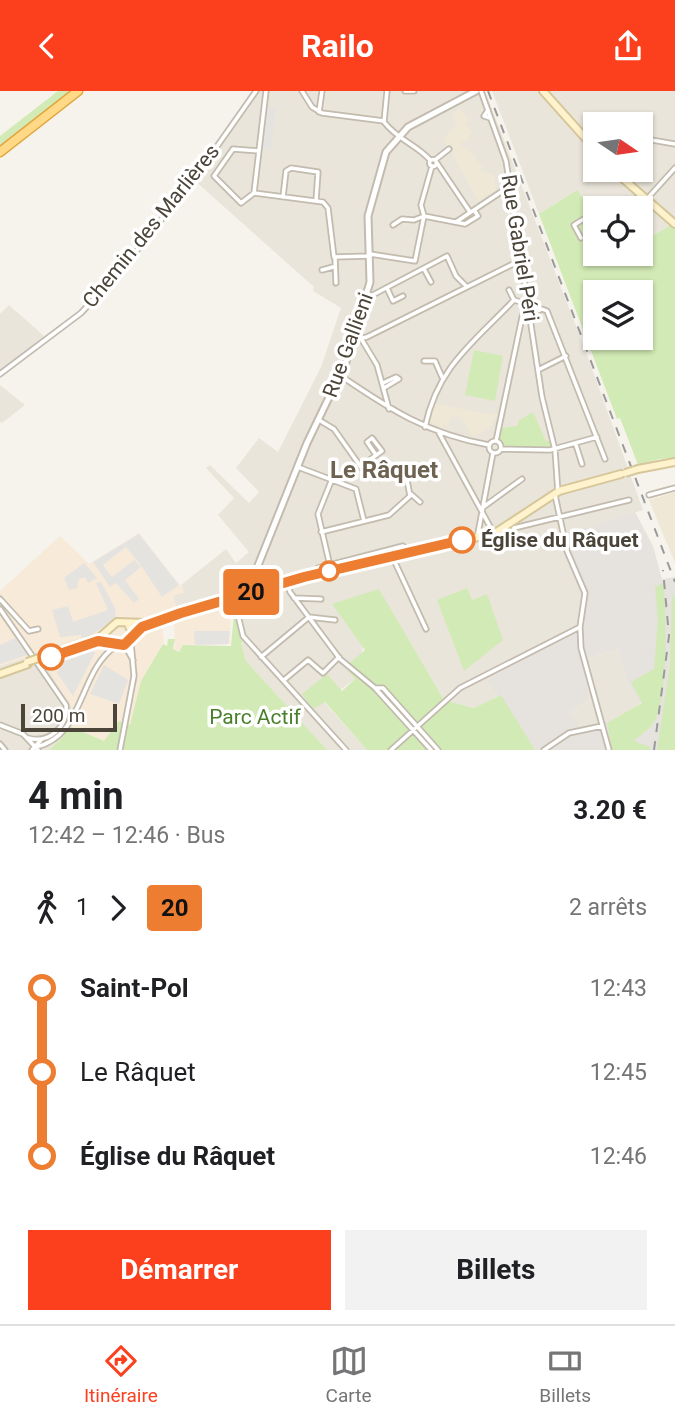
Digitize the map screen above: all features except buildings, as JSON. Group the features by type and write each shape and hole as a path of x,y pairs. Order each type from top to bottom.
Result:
{"highway":[{"path":"0,150 75,91"}],"main road":[{"path":"542,91 583,136"},
{"path":"626,182 642,196"},
{"path":"653,205 675,224"},
{"path":"0,672 100,637 117,622 142,624 247,591 493,533 507,528 555,494 623,473 675,461"},
{"path":"45,657 98,641 118,644 132,638 146,625 247,591"},
{"path":"128,624 132,638"},
{"path":"110,629 118,644"}],"street":[{"name":"Chemin des Marlières","path":"0,374 81,313 121,270 199,172 256,91"},
{"path":"259,151 234,149 215,175 216,181 243,204 254,193 259,151 266,91"},
{"path":"302,91 319,112 384,121"},
{"path":"319,112 322,91"},
{"path":"387,91 384,121 396,137 420,149 433,162 478,216 465,224 424,216 414,220 402,219 393,225"},
{"path":"405,91 414,91"},
{"name":"Rue Gallieni","path":"247,591 298,467 341,376 354,340 371,279 369,208 384,157 402,131 475,91"},
{"name":"Rue Gabriel Péri","path":"481,91 505,156 526,302 555,450 555,494 559,517 567,551 585,593 580,627 584,666 609,750"},
{"path":"484,116 488,110"},
{"path":"478,118 491,118"},
{"path":"402,131 405,142"},
{"path":"653,140 675,144"},
{"path":"335,258 370,255 414,261 424,216 421,205 433,162 449,149"},
{"path":"283,197 286,171 291,168 318,172 316,201"},
{"path":"644,196 675,168"},
{"path":"455,222 510,186"},
{"path":"254,193 325,203 335,258 333,267 336,283"},
{"path":"581,238 574,225 583,219"},
{"path":"366,297 447,256 456,276 467,287"},
{"path":"354,340 362,340 521,260"},
{"path":"321,270 333,267"},
{"path":"424,268 431,282"},
{"path":"387,288 393,301 403,296"},
{"path":"509,290 514,300"},
{"path":"501,449 496,441 526,302 514,300"},
{"path":"425,427 430,403 442,377 514,300"},
{"path":"530,315 546,310 605,459"},
{"path":"362,340 375,360 389,410"},
{"path":"538,370 566,356"},
{"path":"424,361 435,361 442,377"},
{"path":"341,376 389,410 439,433 489,445 496,441"},
{"path":"319,420 334,429 362,468 382,451 372,438 367,442 376,455"},
{"path":"439,433 493,533"},
{"path":"493,453 501,449 555,450 597,437"},
{"path":"479,535 493,453 489,445"},
{"path":"576,445 582,464"},
{"path":"420,502 411,494 407,480 402,475 422,466"},
{"path":"298,467 356,489 364,521"},
{"path":"407,480 411,476 409,471"},
{"path":"330,566 318,514 332,479"},
{"path":"482,510 522,479"},
{"path":"649,495 675,488"},
{"path":"321,532 389,515 411,494"},
{"path":"514,528 629,501"},
{"path":"521,516 528,524"},
{"path":"318,568 403,547"},
{"path":"392,556 426,629"},
{"path":"286,581 294,598 339,657 375,688 383,688 431,750"},
{"path":"247,591 247,603 237,611 241,632 346,750"},
{"path":"294,598 321,599"},
{"path":"0,599 29,631 38,629"},
{"path":"0,609 66,703 63,725 43,739 35,749"},
{"path":"261,657 309,617 335,620"},
{"path":"391,750 463,687 580,627"},
{"path":"120,750 135,670 132,638"},
{"path":"35,749 49,742 68,726 96,665 118,644 130,651 135,670"},
{"path":"283,681 307,660 320,672 339,657"},
{"path":"0,725 28,738 43,739"},
{"path":"544,750 569,733 602,726"},
{"path":"415,729 438,750"},
{"path":"28,738 35,749"},
{"path":"45,750 49,742"},
{"path":"0,744 5,750"}],"shaded area":[{"path":"258,91 485,91 586,352 643,510 565,535 587,600 586,659 618,648 628,684 642,702 618,719 580,728 569,712 589,700 580,652 488,679 501,695 474,708 444,700 378,589 355,679 324,702 367,750 327,750 246,661 241,643 246,634 237,598 179,617 173,596 184,592 181,585 226,549 236,563 249,552 218,515 234,498 206,468 210,465 249,503 259,492 236,468 259,438 278,452 321,367 341,308 313,291 314,287 194,180"},
{"path":"492,91 675,91 675,228 671,225 653,235 653,196 583,197 577,190 539,214"},
{"path":"268,107 276,108 271,150 263,149"},
{"path":"460,109 469,120 465,125 472,131 466,141 459,143 477,157 475,160 483,167 480,171 494,175 496,190 478,201 444,138 457,124 453,114"},
{"path":"9,305 44,336 0,372 0,314"},
{"path":"0,385 25,405 2,423 0,422"},
{"path":"433,403 498,415 492,420 494,424 473,438 461,418 451,416 448,426 443,425 442,430 437,429 438,424 429,422"},
{"path":"675,492 675,563 649,500"},
{"path":"635,512 653,546 662,579 675,577 675,750 535,750 487,680 578,630 589,700 569,712 580,727 618,719 642,703 628,684 618,648 586,659 583,627 587,600 565,535"},
{"path":"139,533 185,592 173,596 179,617 231,601 230,644 184,645 180,652 173,649 174,619 161,622 164,642 141,681 130,726 104,741 67,725 72,707 38,653 0,666 0,591 60,536 89,564"},
{"path":"139,534 179,585 162,597 142,567 126,547 103,565 112,577 134,560 141,567 125,580 139,599 134,603 116,583 110,587 93,562"},
{"path":"84,563 97,578 88,583 85,577 79,579 77,588 69,590 64,578"},
{"path":"101,582 115,608 116,619 83,640 81,635 60,637 52,610 68,606 73,622 108,610 96,583"},
{"path":"194,631 230,631 228,644 195,645"},
{"path":"15,638 27,655 0,664 0,645"},
{"path":"91,647 95,653 73,696 57,673 67,655"},
{"path":"38,653 72,707 63,737 49,750 0,750 0,666"},
{"path":"104,665 128,680 119,704 90,694"}],"green space":[{"path":"58,91 70,91 0,145 0,136"},
{"path":"577,190 583,197 583,266 653,266 653,234 671,225 675,228 675,458 638,465 591,350 653,350 653,280 583,280 583,330 539,214"},
{"path":"474,350 503,356 495,401 465,395"},
{"path":"533,412 546,441 550,441 552,447 505,446 498,437 500,428 518,426 518,421"},
{"path":"663,583 666,633 662,695 654,722 634,741 650,747 650,750 612,750 607,723 642,703 631,682 654,669 658,621 655,587"},
{"path":"467,588 472,600 487,594 503,640 464,671 437,600"},
{"path":"379,589 444,700 474,708 501,695 535,750 367,750 325,702 313,709 302,694 327,674 342,691 355,679 345,667 365,650 332,604"},
{"path":"672,592 675,601 675,750 657,750 670,665"},
{"name":"Parc Actif","path":"234,612 244,640 241,643 246,661 327,750 49,750 63,737 67,725 104,741 119,721 130,725 141,681 163,644 167,646 168,639 175,639 173,649 179,652 183,645 231,646"}],"railway":[{"path":"488,91 675,582"},
{"path":"654,750 669,636 663,570"}],"bus line":[{"name":"20","path":"51,657 98,641 124,645 142,627 181,613 304,577 462,540"}],"place":[{"name":"Église du Râquet","path":"462,540"}],"district":[{"name":"Le Râquet","path":"384,470"}]}
